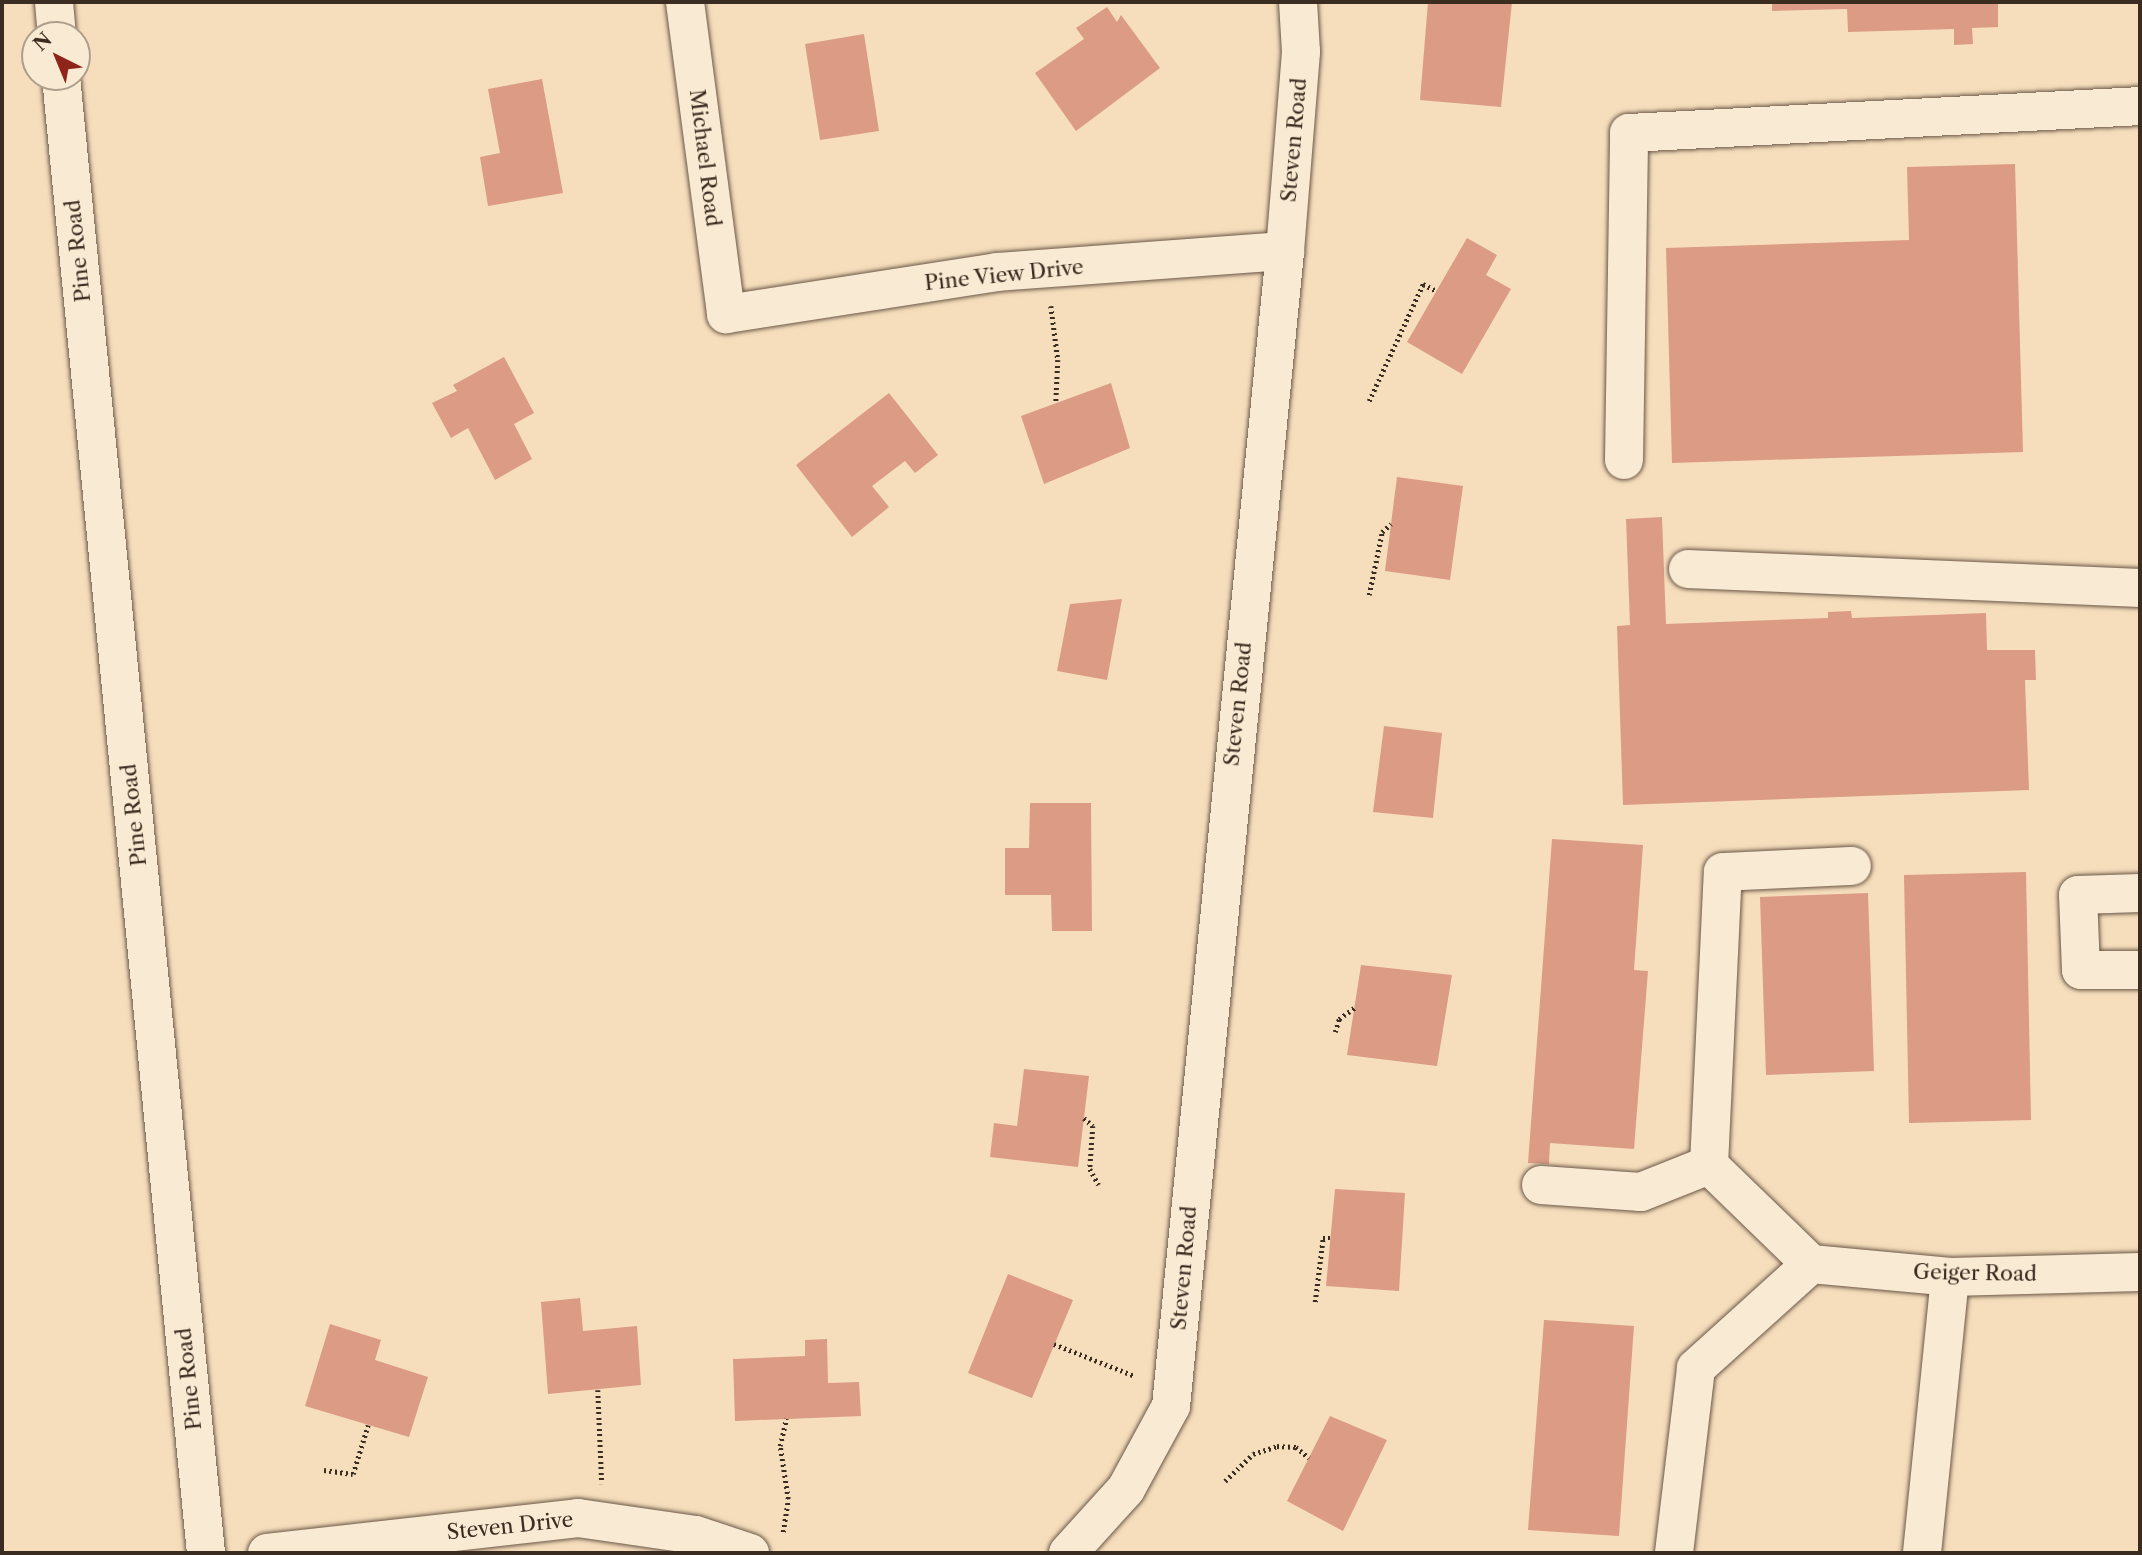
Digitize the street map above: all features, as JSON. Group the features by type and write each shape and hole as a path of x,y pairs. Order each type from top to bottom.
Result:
{"street":[{"path":"54,2 56,21"},
{"name":"Michael Road","path":"685,2 726,314"},
{"name":"Steven Road","path":"1172,1395 1285,251 1301,52 1298,2"},
{"name":"Pine Road","path":"62,91 206,1553"},
{"path":"1624,460 1629,134 2140,106"},
{"name":"Pine View Drive","path":"726,314 1044,268 1285,251"},
{"path":"1688,569 2140,589"},
{"path":"1674,1553 1696,1368 1811,1264 1709,1165 1723,873 1852,866"},
{"path":"2140,893 2078,895 2081,970 2140,970"},
{"path":"1541,1185 1641,1192 1709,1165"},
{"name":"Geiger Road","path":"1811,1264 1950,1277 2140,1272"},
{"path":"1922,1553 1950,1277"},
{"path":"1068,1553 1126,1489 1172,1395"},
{"name":"Steven Drive","path":"267,1553 558,1520 606,1522 766,1548"}],"path":[{"path":"1044,268 1058,360 1056,402"},
{"path":"1369,401 1423,284 1437,291"},
{"path":"1369,595 1382,532 1391,524"},
{"path":"1335,1032 1339,1019 1354,1008"},
{"path":"1084,1118 1093,1126 1090,1169 1099,1185"},
{"path":"1315,1302 1323,1238 1330,1238"},
{"path":"1055,1344 1172,1395"},
{"path":"598,1390 606,1522"},
{"path":"766,1548 788,1499 780,1446 786,1419"},
{"path":"324,1470 353,1474 368,1425"},
{"path":"1225,1481 1253,1454 1277,1446 1296,1447 1309,1458"}],"building":[{"path":"1428,2 1512,2 1501,107 1420,100"},
{"path":"1772,2 1998,2 1998,27 1972,28 1973,44 1954,45 1954,29 1848,32 1847,9 1772,11"},
{"path":"1107,7 1117,22 1121,15 1160,68 1076,131 1035,73 1084,39 1076,28"},
{"path":"864,34 879,131 820,140 805,44"},
{"path":"542,79 563,193 488,206 480,157 500,153 488,89"},
{"path":"2015,164 2023,452 1672,463 1666,248 1909,240 1907,167"},
{"path":"1467,238 1497,255 1486,275 1511,289 1462,374 1407,342"},
{"path":"504,357 534,413 514,424 532,459 495,480 468,428 451,438 432,403 457,391 453,385"},
{"path":"1111,383 1130,448 1044,484 1021,416"},
{"path":"889,393 938,455 915,473 905,461 872,486 889,507 852,537 796,465"},
{"path":"1397,477 1463,486 1450,580 1385,571"},
{"path":"1662,517 1666,624 1828,618 1828,612 1851,611 1852,618 1986,613 1987,650 2035,650 2036,680 2025,680 2029,790 1623,805 1617,626 1630,625 1626,519"},
{"path":"1122,599 1107,680 1057,671 1070,604"},
{"path":"1384,726 1442,733 1433,818 1373,812"},
{"path":"1030,803 1091,803 1092,931 1052,931 1051,895 1005,895 1005,848 1029,848"},
{"path":"1552,839 1643,845 1634,970 1648,971 1634,1149 1550,1143 1549,1164 1528,1163"},
{"path":"2026,872 2031,1120 1909,1123 1904,875"},
{"path":"1868,893 1874,1071 1766,1075 1760,897"},
{"path":"1361,965 1452,975 1437,1066 1347,1055"},
{"path":"1024,1069 1089,1076 1078,1167 990,1157 994,1123 1017,1126"},
{"path":"1335,1189 1405,1193 1399,1291 1326,1286"},
{"path":"1008,1274 1073,1300 1032,1398 968,1373"},
{"path":"580,1298 583,1331 637,1326 641,1385 548,1394 541,1302"},
{"path":"1544,1320 1634,1326 1619,1536 1528,1530"},
{"path":"330,1324 381,1340 375,1360 428,1377 409,1437 305,1406"},
{"path":"827,1339 828,1383 859,1382 861,1416 735,1421 733,1359 805,1356 805,1340"},
{"path":"1330,1416 1387,1440 1343,1531 1287,1501"}]}
